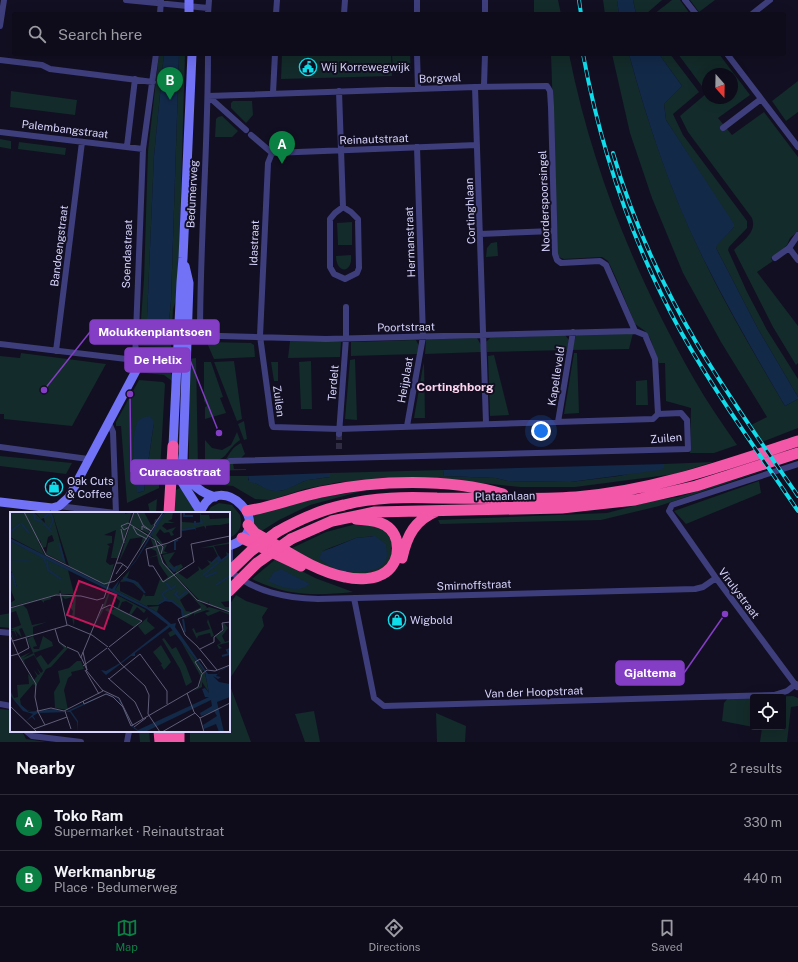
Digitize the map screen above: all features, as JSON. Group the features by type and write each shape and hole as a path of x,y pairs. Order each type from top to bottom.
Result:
{"highway":[{"name":"Plataanlaan","path":"231,572 251,551 277,532 304,518 325,510 363,501 409,498 575,497 634,489 684,478 798,442"},
{"path":"169,512 173,446"},
{"name":"Plataanlaan","path":"230,590 257,563 290,539 318,526 343,518 387,511 562,508 635,500 696,486 798,453"},
{"path":"246,511 321,492 398,483 453,485 483,488 515,498"},
{"path":"242,538 335,582 353,585 373,584 389,578 398,570 409,534 417,523 428,515 442,509"},
{"path":"248,525 255,533 330,574 363,579 375,577 386,572 394,564 397,553 396,541 391,530 385,524 372,520 343,518"},
{"path":"168,739 178,732"}],"main road":[{"name":"Bedumerweg","path":"191,56 184,258 181,282 183,335 173,446 174,461 180,479 200,512"},
{"path":"138,362 149,361 181,363"},
{"name":"Soendastraat","path":"59,506 69,497 88,459 109,423 138,362"},
{"name":"Bedumerweg","path":"181,363 184,467 197,490 215,498"},
{"path":"200,512 207,502 215,498 225,496 234,498 241,503 246,511 248,525 242,538 230,545"},
{"path":"0,502 40,510 59,506"}],"street":[{"path":"0,26 4,0"},
{"path":"126,0 161,2 208,11 209,0"},
{"path":"276,12 277,0"},
{"path":"344,12 345,0"},
{"path":"417,0 417,12"},
{"path":"485,0 485,12"},
{"path":"685,0 694,12"},
{"path":"755,12 770,0"},
{"path":"160,12 161,2"},
{"name":"Soendastraat","path":"138,362 136,350 143,149 156,56"},
{"name":"Bedumerweg","path":"200,335 201,247 208,96 208,56"},
{"path":"273,93 275,56"},
{"path":"417,56 418,89"},
{"path":"484,86 485,56"},
{"path":"729,56 798,148"},
{"path":"0,60 42,65 50,69 152,82"},
{"path":"135,79 127,146 143,149"},
{"name":"Borgwal","path":"208,96 484,86 547,86 550,91"},
{"name":"Cortinghlaan","path":"475,87 486,423"},
{"path":"340,91 343,208"},
{"name":"Noorderspoorsingel","path":"550,91 553,231 557,260 561,263 600,261 606,265 635,331"},
{"path":"208,96 272,152"},
{"path":"723,128 761,99"},
{"name":"Palembangstraat","path":"0,132 127,146"},
{"name":"Bandoengstraat","path":"56,351 82,142"},
{"name":"Reinautstraat","path":"272,152 477,145"},
{"name":"Hermanstraat","path":"417,147 423,337"},
{"name":"Idastraat","path":"260,336 268,163 272,152"},
{"path":"343,208 351,212 358,219 359,268 357,273 345,279 334,274 330,267 330,219 335,213 343,208"},
{"path":"480,234 553,231"},
{"path":"775,258 789,248 798,235"},
{"path":"789,248 798,260"},
{"name":"Terdelt","path":"339,431 346,338 346,307"},
{"path":"635,331 645,335 653,354 658,414"},
{"name":"Poortstraat","path":"183,335 260,336 305,339 635,331"},
{"name":"Kapelleveld","path":"558,422 573,332"},
{"name":"Zuilen","path":"230,461 339,454 688,449 687,420 681,413 658,414 653,419 407,426 339,431 276,428 272,425 260,336"},
{"name":"Heijplaat","path":"407,426 423,337"},
{"path":"0,344 138,362"},
{"path":"109,423 113,432 116,512"},
{"path":"0,447 88,459"},
{"name":"Virulystraat","path":"797,686 716,578 671,514 670,508 678,503 798,464"},
{"path":"59,506 108,512"},
{"path":"230,562 231,572"},
{"name":"Smirnoffstraat","path":"231,572 254,586 278,595 296,598 354,598 695,589 703,587 716,578"},
{"name":"Van der Hoopstraat","path":"354,598 374,698 384,706 774,695 787,692 797,686"},
{"path":"0,632 10,633"},
{"path":"0,704 10,706"},
{"path":"27,732 32,736 81,742"},
{"path":"127,742 129,732"}],"green space":[{"path":"534,0 558,0 561,12 534,12"},
{"path":"603,0 617,0 619,12 605,12"},
{"path":"633,0 662,0 648,12 636,12"},
{"path":"672,0 680,0 689,12 657,12"},
{"path":"690,0 715,0 699,12"},
{"path":"159,56 164,56 154,156 147,318 168,331 171,301 179,56 185,56 178,294 173,309 171,347 139,346 144,279 148,151"},
{"path":"282,56 391,56 392,76 281,79"},
{"path":"392,56 410,56 411,73 393,73"},
{"path":"551,56 569,56 590,139 603,180 635,262 653,301 694,379 737,445 714,453 690,453 691,408 666,401 665,363 659,363 650,338 645,331 635,324 608,261 602,257 564,259 558,257"},
{"path":"612,56 630,56 644,107 671,185 692,235 733,316 785,406 798,399 798,428 762,442 751,425 767,417 721,342 683,273 652,198 630,133"},
{"path":"660,56 672,56 699,92 673,114 683,135 747,221 747,228 729,247 728,250 747,292 767,330 798,379 798,397 758,329 716,248 716,245 734,227 666,120 664,104 682,86"},
{"path":"679,56 721,56 730,68 702,68 702,86"},
{"path":"738,79 750,95 738,104"},
{"path":"798,81 798,112 786,121 772,101"},
{"path":"11,91 77,100 75,115 10,107"},
{"path":"702,97 702,104 737,104 718,118 732,135 764,112 798,157 798,231 790,238 787,245 771,259 773,261 757,272 798,326 798,363 796,365 773,327 734,250 749,236 753,228 752,218 688,132 680,116"},
{"path":"233,101 252,101 253,115 246,123 231,108 231,103"},
{"path":"222,116 238,131 232,137 215,137 216,119"},
{"path":"0,139 11,141 11,149 0,147"},
{"path":"19,142 66,148 65,155 18,149"},
{"path":"352,222 352,245 338,245 337,223"},
{"path":"497,242 498,256 486,257 487,248 491,243"},
{"path":"351,255 350,266 341,269 337,262 336,256"},
{"path":"633,333 629,349 572,350 576,335"},
{"path":"565,335 569,340 567,350 487,352 486,342 490,338"},
{"path":"477,338 481,345 481,352 425,354 426,339"},
{"path":"416,340 419,346 417,354 351,356 351,342"},
{"path":"290,341 341,342 340,357 288,358"},
{"path":"207,343 251,343 254,345 255,357 214,359"},
{"path":"21,353 106,364 72,426 4,419 4,414 0,414 0,356 20,358"},
{"path":"574,353 577,353 579,413 564,414"},
{"path":"494,355 509,415 490,416 488,356"},
{"path":"196,358 198,467 193,470 189,459 188,359"},
{"path":"355,359 357,420 345,419 350,360"},
{"path":"234,361 242,419 237,421 214,362"},
{"path":"311,361 312,409 301,409 299,362"},
{"path":"204,362 211,362 223,397 220,398 226,413 205,419 205,407 207,406 204,401"},
{"path":"271,362 278,362 278,381 274,381"},
{"path":"424,363 425,418 414,418 423,366"},
{"path":"147,367 168,369 173,376 172,381 164,375 144,373 142,370"},
{"path":"139,380 163,382 165,384 159,488 127,503 121,426 116,426 116,422","holes":["154,422 144,491 137,493"]},
{"path":"647,380 648,405 636,405 636,381"},
{"path":"244,421 247,439 244,440 238,424"},
{"path":"237,432 240,440 223,458 205,462 205,440 212,448 222,450 231,445"},
{"path":"241,443 245,454 241,458 229,458 229,463 233,463 234,469 246,470 205,471 205,465 220,463 235,447"},
{"path":"0,456 72,463 66,474 0,466"},
{"path":"713,462 675,474 575,487 520,487 472,482 406,480 340,482 305,489 270,500 255,499 233,486 206,483 199,479 207,476 248,476 248,480 273,491 281,491 307,480 330,477 330,473 443,470 444,476 496,478 508,481 570,482 619,476 664,466 664,464"},
{"path":"766,470 659,506 601,520 440,524 438,520 607,513 652,501 678,497"},
{"path":"759,481 761,493 686,524 674,511"},
{"path":"182,487 195,512 172,512 174,491"},
{"path":"370,489 310,505 279,520 260,532 255,528 251,516 298,502"},
{"path":"157,499 156,512 150,512 148,504"},
{"path":"219,503 232,505 240,515 241,519 238,532 230,537 230,512 208,512 211,507"},
{"path":"360,523 382,528 394,546 389,565 367,576 341,574 290,549 326,532","holes":["375,536 322,551 356,538"]},
{"path":"277,558 315,578 353,592 313,594 289,592 265,585 252,579"},
{"path":"236,595 246,601 268,608 262,617 264,626 230,678 230,604"},
{"path":"10,613 10,628 0,627 0,615"},
{"path":"230,686 251,742 190,742 190,732 230,732"},
{"path":"786,696 793,696 798,698 798,706 791,707 787,742 760,742 762,730 786,730"},
{"path":"728,698 750,698 750,726 722,721 724,703"},
{"path":"0,709 10,710 10,732 22,732 26,739 46,742 0,742"},
{"path":"314,711 320,742 305,742 295,714"},
{"path":"436,713 466,726 465,742 437,742"},
{"path":"139,732 149,732 150,742 140,742"}],"water":[{"path":"617,0 633,0 636,12 619,12"},
{"path":"164,56 179,56 171,301 168,331 163,334 147,329 154,156"},
{"path":"630,56 660,56 682,86 664,104 666,120 734,224 734,227 716,248 758,329 798,397 798,399 785,406 733,316 692,235 661,158"},
{"path":"150,416 154,422 144,491 137,493 134,448 135,430 139,420"},
{"path":"664,464 664,468 661,470 570,482 508,481 496,478 444,476 443,470"},
{"path":"330,473 330,477 304,481 288,489 279,491 271,491 249,482 248,476"},
{"path":"375,536 386,544 387,556 385,562 376,569 362,572 343,571 330,566 319,558 322,552 356,538"},
{"path":"283,570 310,584 300,589 295,589 283,587 268,581 274,572"}],"tunnel":[{"path":"339,434 339,451"}],"railway":[{"path":"579,0 581,12"},
{"path":"583,56 590,90 609,162 648,266 681,332 708,378 798,511"},
{"path":"613,153 629,202 648,250 683,320 733,401 798,496"}],"place":[{"name":"Wij Korrewegwijk","path":"308,67"},
{"name":"Werkmanbrug","path":"170,100"},
{"name":"Toko Ram","path":"282,164"},
{"name":"Molukkenplantsoen","path":"44,390"},
{"name":"Curacaostraat","path":"130,394"},
{"name":"De Helix","path":"219,433"},
{"name":"Oak Cuts & Coffee","path":"54,487"},
{"name":"Gjaltema","path":"725,614"},
{"name":"Wigbold","path":"397,620"}],"district":[{"name":"Cortinghborg","path":"455,387"}]}
